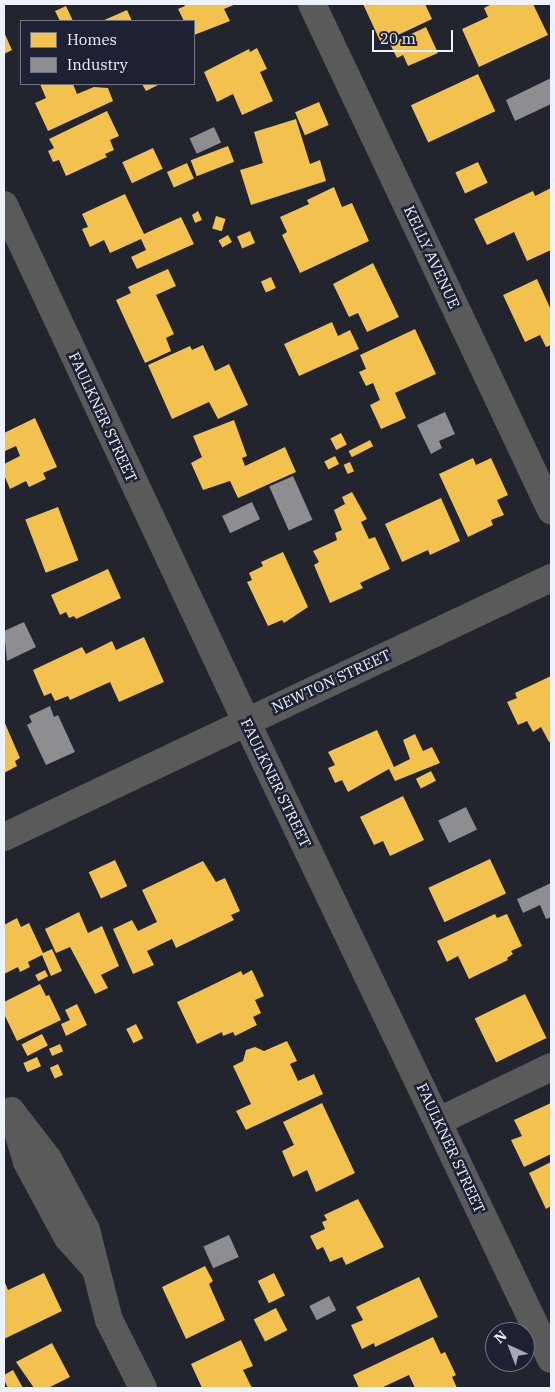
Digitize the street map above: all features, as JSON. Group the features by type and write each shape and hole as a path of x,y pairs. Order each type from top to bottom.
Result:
{"street":[{"name":"KELLY AVENUE","path":"312,4 551,510"},
{"name":"FAULKNER STREET","path":"4,205 246,721 551,1359"},
{"name":"NEWTON STREET","path":"4,837 551,578"},
{"path":"438,1121 551,1066"},
{"path":"7,1103 52,1167 86,1230 110,1320 143,1388"}],"building: Homes":[{"path":"184,4 236,4 224,9 230,21 195,35 195,20 184,20 178,9 185,6"},
{"path":"363,4 425,4 432,19 381,43"},
{"path":"492,4 533,4 548,35 479,67 462,29 488,17 484,8"},
{"path":"66,6 73,20 60,20 55,11"},
{"path":"127,10 132,20 104,20"},
{"path":"426,27 438,53 408,66 403,55 397,58 390,44"},
{"path":"4,32 12,50 4,54"},
{"path":"257,48 267,69 260,72 273,101 242,115 233,94 217,102 204,72 249,49 250,52"},
{"path":"478,74 495,111 428,142 411,105"},
{"path":"40,85 73,85 77,94 94,87 108,88 113,101 48,131 35,103 46,98"},
{"path":"143,85 158,85 146,91"},
{"path":"319,102 329,125 305,135 295,112"},
{"path":"107,111 119,136 110,140 114,150 105,154 107,157 66,176 59,160 53,162 48,151 54,148 49,139"},
{"path":"296,119 310,164 320,160 326,181 251,205 240,170 263,163 254,132"},
{"path":"228,146 234,162 197,176 191,160"},
{"path":"153,148 163,169 132,183 122,162"},
{"path":"478,162 488,183 465,193 455,173"},
{"path":"187,163 194,179 174,187 167,172"},
{"path":"334,187 342,207 352,203 369,241 300,273 282,235 287,232 280,217 309,204 307,200"},
{"path":"551,188 551,250 527,261 514,232 487,245 474,219 533,191 535,196"},
{"path":"125,194 144,234 181,217 194,244 137,269 131,257 146,250 141,239 110,253 104,240 90,247 82,229 88,227 82,214"},
{"path":"198,211 202,220 195,223 192,215"},
{"path":"216,216 226,219 222,231 212,228"},
{"path":"250,231 255,243 242,248 237,236"},
{"path":"228,235 232,242 222,247 218,240"},
{"path":"373,263 399,317 367,332 358,313 349,317 333,284"},
{"path":"168,269 176,286 156,295 174,334 166,338 171,351 145,363 116,300 131,293 128,287"},
{"path":"271,277 276,288 266,292 261,281"},
{"path":"537,279 551,310 551,345 546,347 540,335 525,342 503,295"},
{"path":"332,322 338,336 350,330 359,349 299,376 284,344"},
{"path":"415,329 436,374 395,393 406,418 381,429 370,405 380,400 373,383 366,386 359,372 366,369 360,355"},
{"path":"203,345 215,371 229,364 248,405 218,419 209,402 172,419 148,365 190,346 192,350"},
{"path":"35,418 57,467 43,473 46,479 29,487 26,481 10,489 4,475 4,464 20,456 16,446 5,451 4,433"},
{"path":"234,420 247,456 242,458 245,466 285,447 296,472 238,498 230,481 203,490 191,463 202,457 193,436"},
{"path":"341,433 347,445 336,450 330,438"},
{"path":"370,440 373,446 352,457 349,451"},
{"path":"335,456 339,464 328,469 324,461"},
{"path":"473,458 476,465 491,458 508,495 497,500 504,515 491,520 493,525 468,537 439,474"},
{"path":"350,462 354,471 348,474 344,465"},
{"path":"352,492 367,519 361,522 369,539 375,537 390,569 360,583 363,588 330,603 314,565 319,562 313,551 337,540 335,533 342,530 334,510 345,504 342,497"},
{"path":"441,498 460,541 430,555 428,550 402,562 385,524"},
{"path":"58,507 78,560 46,573 25,520"},
{"path":"283,552 308,607 284,623 282,620 268,626 247,582 252,580 249,573 263,566 261,562"},
{"path":"108,569 121,598 76,619 74,616 69,618 66,612 60,615 51,595"},
{"path":"144,637 164,682 119,702 110,682 70,700 68,696 55,701 51,693 44,696 33,670 82,647 86,654 112,641 116,650"},
{"path":"551,676 551,741 549,742 541,727 533,732 527,721 518,725 507,702 517,698 515,693"},
{"path":"4,721 20,758 15,761 17,766 4,773"},
{"path":"377,730 394,767 410,759 403,740 415,734 423,751 432,747 440,763 395,781 389,769 348,792 342,780 335,783 328,768 335,765 328,752"},
{"path":"431,771 436,781 421,789 416,779"},
{"path":"403,796 424,840 390,856 383,841 374,845 360,817"},
{"path":"490,859 506,893 444,922 428,888"},
{"path":"115,860 127,886 101,899 89,872"},
{"path":"203,861 216,882 225,878 240,911 231,915 234,920 176,948 172,939 147,951 154,965 133,974 113,929 132,920 138,931 157,922 142,890"},
{"path":"79,912 88,933 102,926 119,966 101,975 108,988 95,994 70,947 56,953 45,929"},
{"path":"495,914 497,918 507,914 522,946 511,951 513,954 507,958 508,960 469,979 458,956 447,962 437,941"},
{"path":"17,918 21,927 29,923 43,953 52,949 62,971 51,976 42,955 28,962 30,967 20,972 18,967 4,974 4,925"},
{"path":"45,970 48,976 38,981 35,975"},
{"path":"252,970 264,996 255,1000 261,1013 253,1017 257,1025 235,1036 233,1032 223,1036 222,1032 197,1044 177,1002 241,971 243,975"},
{"path":"40,984 46,996 49,995 61,1020 17,1041 4,1014 4,1002"},
{"path":"525,994 546,1038 496,1063 475,1019"},
{"path":"77,1004 87,1025 66,1036 61,1024 70,1020 65,1010"},
{"path":"136,1024 143,1038 133,1043 126,1029"},
{"path":"42,1034 48,1046 27,1056 22,1044"},
{"path":"287,1041 297,1061 290,1064 298,1081 314,1074 323,1094 246,1130 236,1111 251,1104 233,1066 243,1061 246,1050 255,1047 264,1051"},
{"path":"60,1044 63,1051 52,1056 49,1049"},
{"path":"37,1057 41,1066 27,1072 23,1063"},
{"path":"58,1064 63,1075 55,1079 50,1068"},
{"path":"322,1103 355,1173 316,1192 307,1170 293,1177 282,1151 294,1145 283,1122"},
{"path":"551,1103 551,1154 524,1167 511,1140 522,1136 514,1120"},
{"path":"551,1162 551,1206 546,1209 529,1173"},
{"path":"358,1199 384,1247 346,1265 342,1257 330,1262 323,1247 317,1250 310,1236 325,1229 322,1222 327,1220 324,1215"},
{"path":"205,1266 213,1281 209,1284 225,1320 186,1339 162,1287"},
{"path":"44,1273 62,1311 4,1339 4,1280 8,1290"},
{"path":"274,1273 285,1295 269,1303 258,1281"},
{"path":"419,1277 438,1317 375,1347 374,1343 362,1349 351,1325 363,1320 356,1307"},
{"path":"276,1308 287,1330 265,1342 254,1319"},
{"path":"433,1337 441,1354 445,1352 456,1375 452,1377 457,1388 415,1388 409,1375 381,1388 359,1388 353,1375"},
{"path":"241,1340 253,1366 243,1370 252,1388 202,1388 191,1364"},
{"path":"52,1343 70,1377 48,1388 34,1388 16,1362"},
{"path":"13,1370 23,1388 8,1388 4,1375"}],"building: Industry":[{"path":"551,78 551,104 515,121 506,100"},
{"path":"214,127 221,142 197,154 190,138"},
{"path":"445,412 455,434 439,441 442,448 431,454 417,425"},
{"path":"293,476 313,520 289,530 269,487"},
{"path":"252,502 260,519 230,533 222,516"},
{"path":"24,622 36,647 7,661 4,631"},
{"path":"50,706 54,717 58,715 75,752 46,765 27,725 32,722 29,716"},
{"path":"466,807 477,829 449,843 438,821"},
{"path":"551,883 551,917 546,919 540,905 523,913 517,899"},
{"path":"229,1235 239,1257 213,1268 203,1246"},
{"path":"329,1296 336,1310 317,1320 309,1306"}]}
